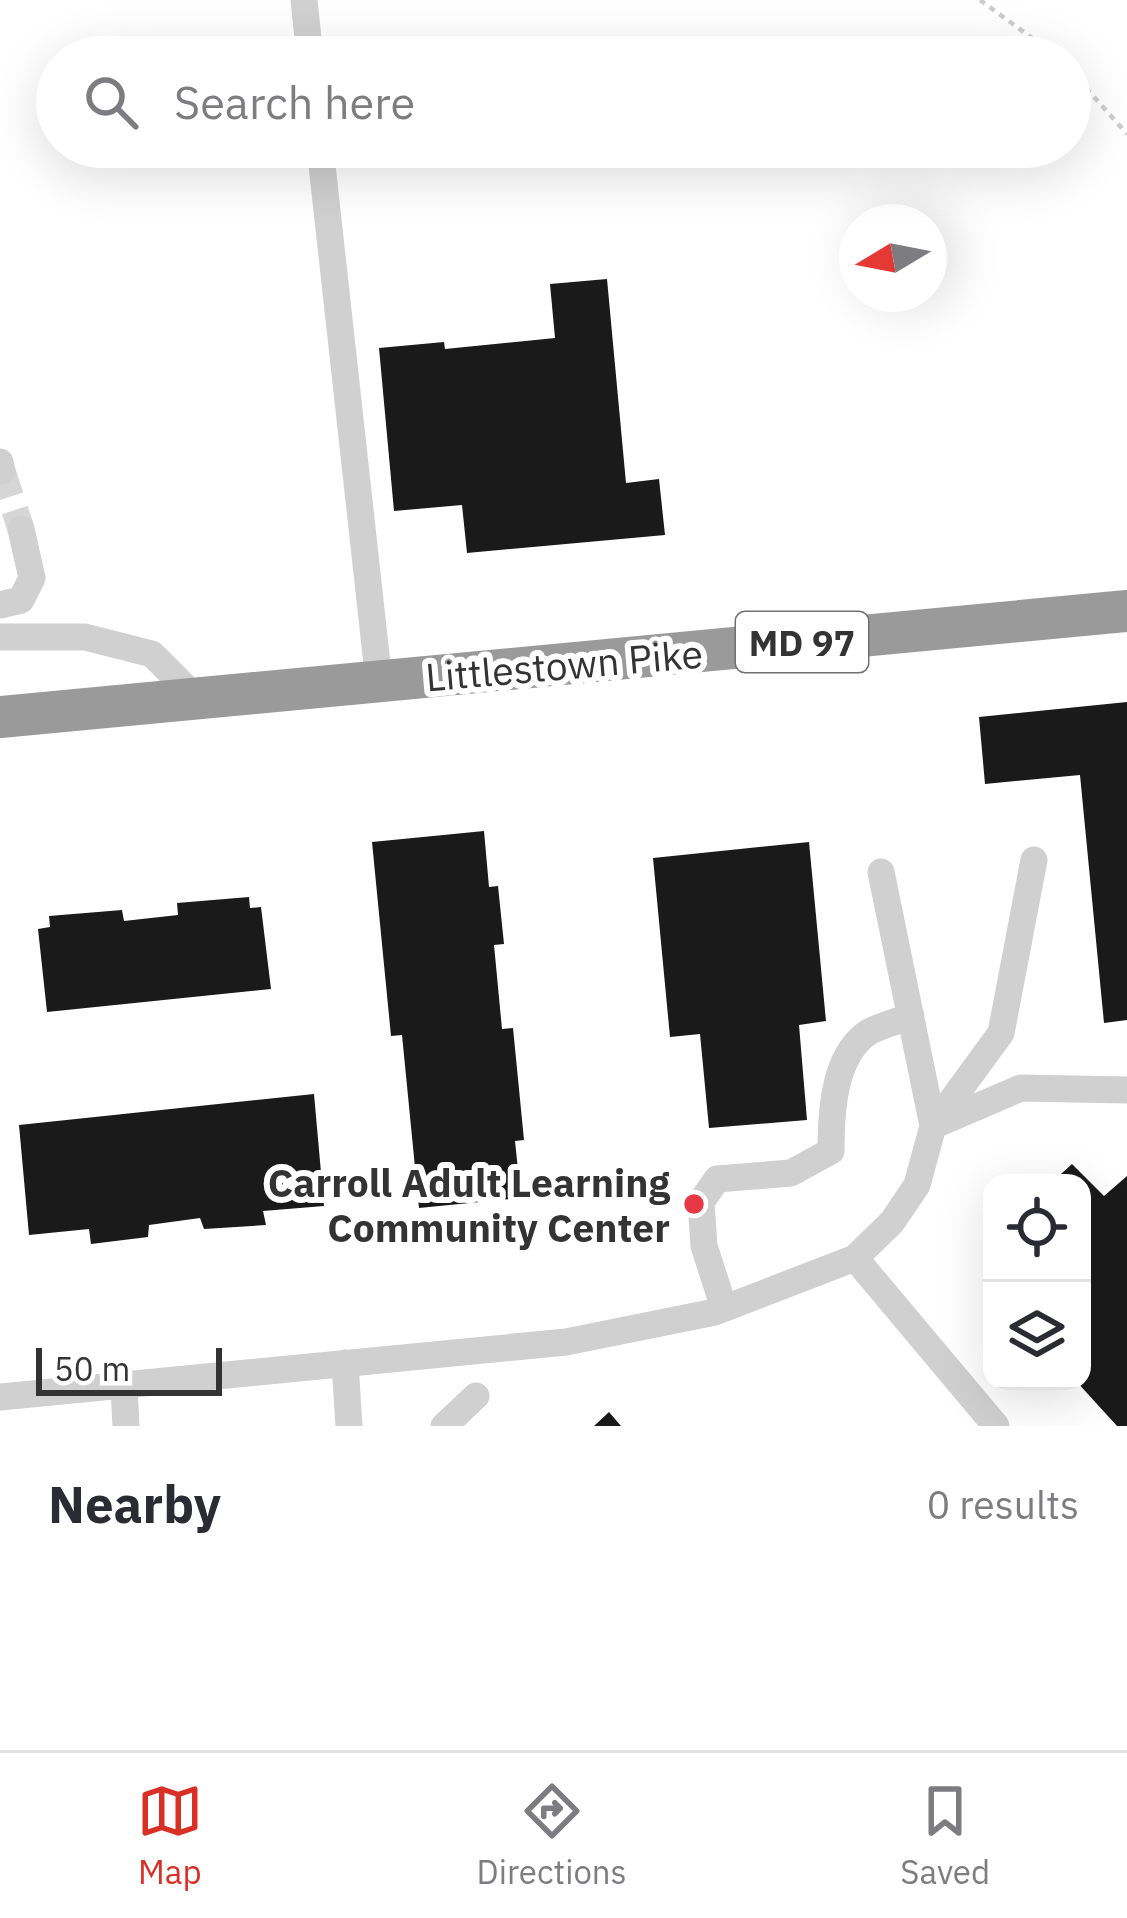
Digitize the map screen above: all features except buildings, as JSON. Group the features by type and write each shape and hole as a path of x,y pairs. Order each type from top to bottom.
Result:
{"highway":[{"name":"Littlestown Pike","path":"0,717 1127,611"}],"street":[{"path":"304,0 308,36"},
{"path":"322,168 379,682"},
{"path":"0,605 21,600 32,578 21,529"},
{"path":"0,637 86,637 152,654 198,700"},
{"path":"0,1397 566,1342 724,1308 855,1258 892,1222 917,1185 933,1126 1001,1034 1034,860"},
{"path":"881,872 933,1126"},
{"path":"724,1308 704,1246 701,1202 717,1179 791,1173 831,1151 831,1115 843,1067 864,1035 910,1016"},
{"path":"933,1126 1021,1088 1127,1090"},
{"path":"855,1258 996,1426"},
{"path":"345,1363 349,1426"},
{"path":"124,1387 126,1426"},
{"path":"444,1426 476,1396"}],"path":[{"path":"980,0 1029,36"},
{"path":"1091,94 1127,134"}],"tunnel":[{"path":"2,471 21,529"}],"place":[{"name":"Carroll Adult Learning Community Center","path":"694,1204"}]}
